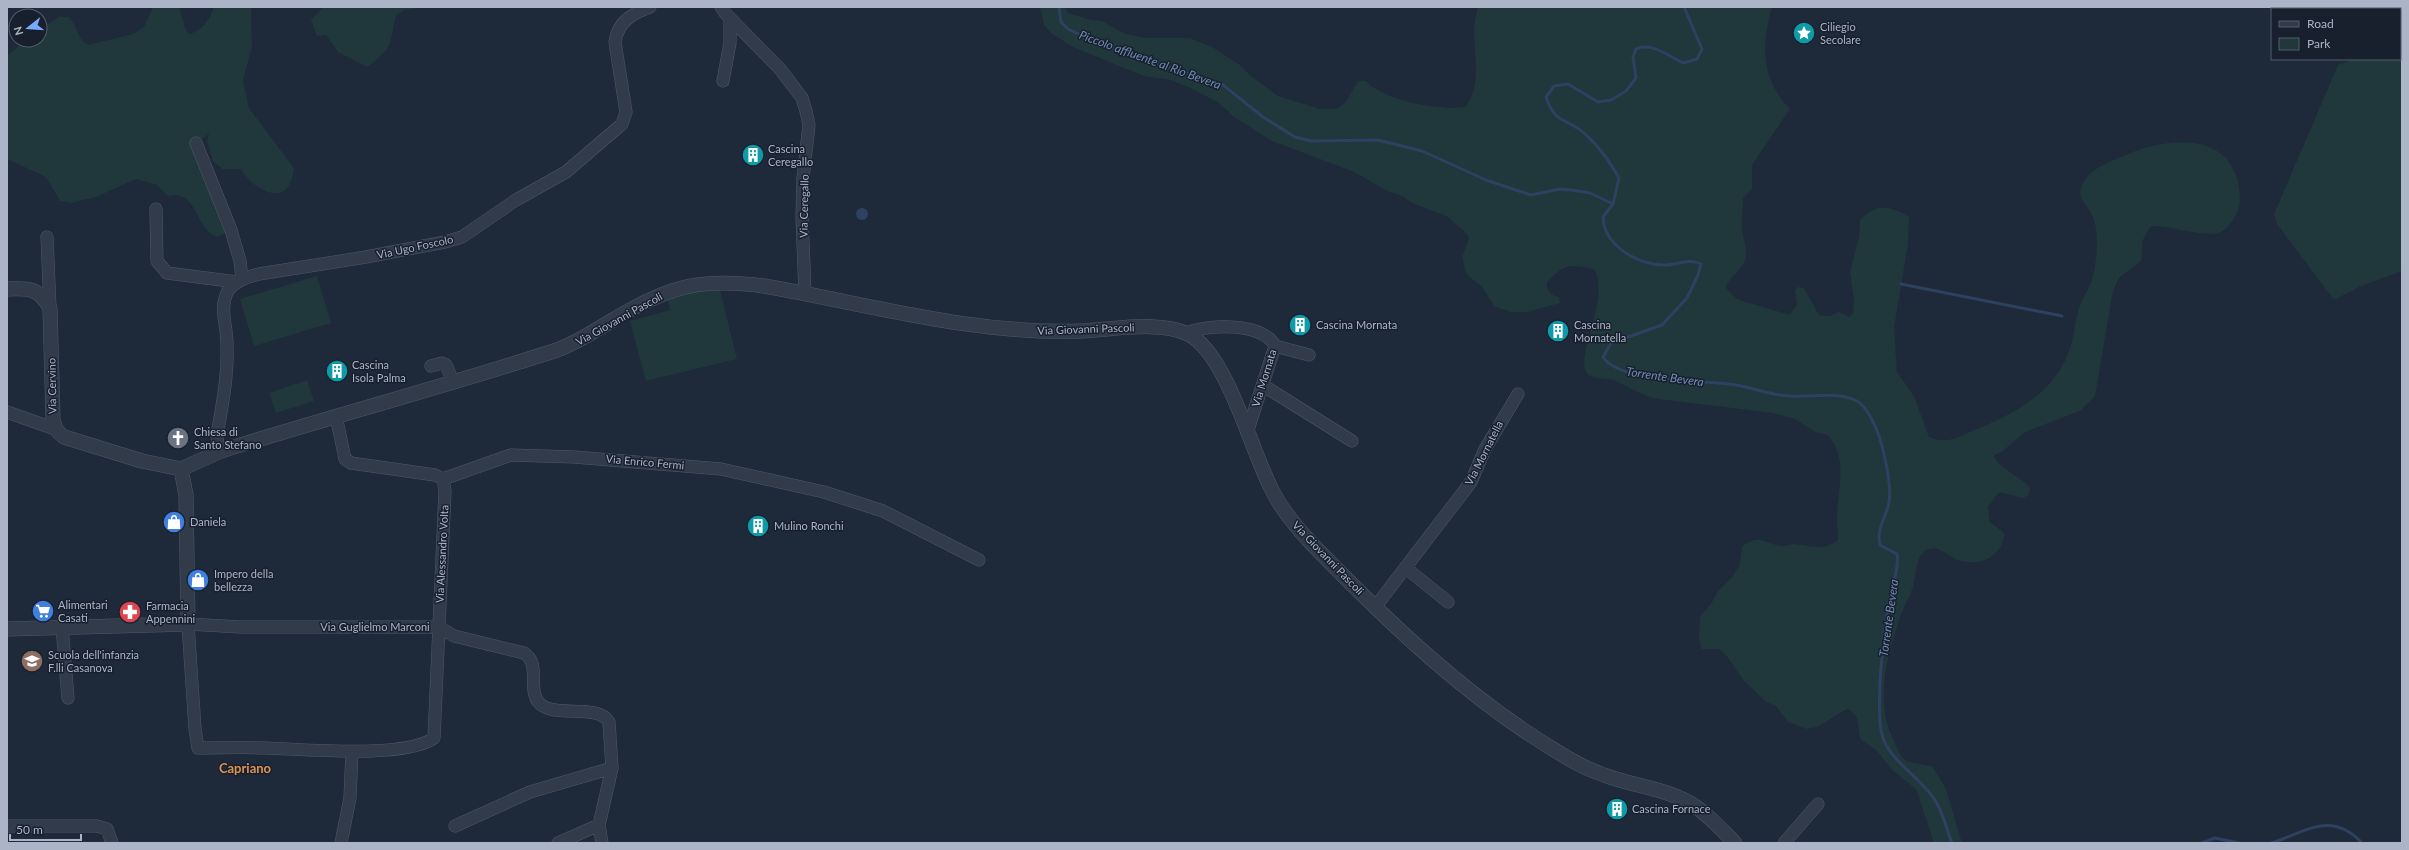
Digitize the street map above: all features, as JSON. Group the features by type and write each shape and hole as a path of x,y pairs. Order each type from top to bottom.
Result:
{"street":[{"name":"Via Ugo Foscolo","path":"240,281 259,274 366,258 445,242 462,237 516,200 566,172 622,124 626,112 615,42 617,31 623,21 637,12 650,7"},
{"name":"Via Ceregallo","path":"722,7 730,18 780,69 802,98 806,111 809,125 803,178 802,217 805,293"},
{"path":"723,81 729,50 730,18"},
{"path":"7,629 188,624 186,495 181,469 221,451 218,447 217,435 228,351 224,306 228,292 240,281 240,261 226,218 196,143"},
{"path":"156,209 157,261 167,273 240,281"},
{"name":"Via Cervino","path":"47,237 55,429 64,436 78,441 142,461 181,469"},
{"name":"Via Giovanni Pascoli","path":"221,451 572,345 638,306 681,287 702,283 733,283 805,293 958,322 1031,330 1063,332 1146,327 1174,329 1186,333 1202,344 1217,363 1269,485 1286,513 1310,541 1376,606 1465,686 1534,737 1593,770 1663,791 1691,804 1735,843"},
{"path":"7,289 33,290 43,296 50,308"},
{"name":"Via Mornata","path":"1186,333 1202,328 1251,329 1268,336 1275,346 1264,386 1247,433"},
{"path":"1275,346 1309,355"},
{"path":"431,366 442,363 446,365 453,381"},
{"path":"1264,386 1352,441"},
{"name":"Via Mornatella","path":"1376,606 1471,482 1488,443 1518,394"},
{"path":"7,412 55,429"},
{"path":"336,416 345,459 348,461 435,475 443,478"},
{"name":"Via Enrico Fermi","path":"443,478 511,455 574,457 721,469 803,487 883,511 979,560"},
{"name":"Via Alessandro Volta","path":"188,624 195,729 198,748 264,748 352,751 411,748 434,738 445,491 443,478"},
{"path":"1406,568 1448,602"},
{"name":"Via Guglielmo Marconi","path":"188,624 240,627 439,627 454,636 515,650 528,656 533,668 536,699 544,707 606,717 609,722 612,768"},
{"path":"62,627 68,698"},
{"path":"341,843 350,798 352,751"},
{"path":"455,826 530,792 612,768 599,826 602,843"},
{"path":"1784,843 1818,804"},
{"path":"7,826 97,826 107,828 112,843"},
{"path":"558,843 599,826"}],"green space":[{"path":"153,7 179,7 186,30 189,34 198,30 205,24 214,7 251,7 252,47 243,80 249,108 294,168 291,181 287,189 272,193 255,185 247,178 241,169 222,169 213,161 207,141 209,134 196,143 228,229 224,234 217,237 209,232 203,225 190,203 185,198 178,195 168,196 157,185 136,179 96,197 71,203 60,201 46,177 7,159 7,56 16,48 48,48 48,24 59,17 69,17 82,40 88,45 133,34 144,27"},
{"path":"323,7 425,7 405,10 396,15 389,45 382,55 367,67 338,52 326,35 317,36 311,20"},
{"path":"1040,7 1065,7 1068,13 1091,20 1102,21 1126,34 1146,38 1190,38 1214,48 1240,65 1251,76 1278,96 1320,109 1337,109 1346,102 1358,81 1366,81 1374,88 1385,94 1412,103 1427,106 1455,108 1465,107 1474,90 1476,71 1474,29 1478,7 1772,7 1766,35 1766,61 1773,86 1780,98 1790,109 1752,165 1752,189 1743,198 1742,229 1746,256 1743,264 1726,287 1737,299 1790,314 1797,305 1795,290 1798,287 1804,288 1819,315 1830,316 1839,312 1849,317 1853,313 1854,300 1850,273 1859,237 1860,220 1866,214 1878,208 1889,208 1909,217 1908,244 1894,328 1897,372 1914,396 1929,437 1943,440 1955,438 1994,422 2021,407 2045,388 2064,363 2072,342 2079,308 2091,282 2095,265 2097,249 2096,227 2092,215 2083,202 2080,193 2084,181 2090,174 2103,165 2135,151 2155,145 2176,142 2195,143 2213,148 2227,159 2236,176 2240,200 2238,211 2232,222 2223,231 2213,234 2157,226 2150,227 2143,240 2141,261 2119,278 2113,291 2095,396 2080,411 2025,432 2002,452 1994,455 1995,459 1999,463 2030,488 2029,495 2023,498 1999,492 1988,507 1990,522 2005,534 1999,549 1989,558 1976,562 1960,561 1935,548 1925,551 1919,558 1913,587 1901,615 1887,662 1884,694 1885,710 1888,726 1897,749 1902,757 1910,762 1933,767 1946,789 1962,843 1934,843 1916,789 1892,770 1876,750 1860,739 1858,721 1855,714 1847,709 1817,727 1807,729 1788,722 1776,706 1766,702 1744,681 1726,655 1719,649 1702,649 1699,640 1700,617 1712,602 1718,591 1733,576 1740,564 1742,546 1753,540 1761,540 1782,546 1793,544 1822,547 1833,544 1838,540 1837,507 1840,465 1834,445 1828,435 1817,433 1795,419 1773,413 1652,398 1616,381 1593,377 1587,373 1584,365 1585,354 1596,311 1598,296 1598,281 1594,269 1568,266 1559,271 1547,282 1548,290 1551,294 1559,297 1560,303 1527,312 1512,312 1495,307 1482,287 1466,274 1462,257 1469,239 1468,235 1448,217 1410,202 1403,196 1387,191 1354,172 1272,141 1234,117 1219,103 1190,88 1171,80 1144,76 1073,47 1052,34 1044,25"},
{"path":"2401,42 2402,271 2359,287 2334,300 2277,224 2274,214 2338,65 2351,60 2401,60"},
{"path":"317,276 331,323 254,346 240,299"},
{"path":"720,290 737,359 646,381 630,321 670,310 667,298 694,292"},
{"path":"307,380 314,401 276,413 269,393"}],"water":[{"path":"864,208 867,209 867,219 860,220 857,219 856,212 857,209"}],"waterway":[{"name":"Piccolo affluente al Rio Bevera","path":"1059,7 1061,22 1068,29 1100,44 1223,85 1263,117 1295,137 1311,141 1378,140 1422,151 1486,180 1531,195 1560,189 1571,190 1590,193 1613,204"},
{"name":"Torrente Bevera","path":"1684,7 1702,49 1697,59 1683,63 1660,51 1648,47 1642,47 1636,49 1633,57 1636,78 1626,91 1611,100 1598,102 1568,84 1554,86 1546,97 1550,106 1558,117 1579,129 1600,149 1619,178 1613,204 1603,217 1609,237 1616,245 1624,252 1644,262 1665,265 1683,262 1697,262 1701,264 1698,275 1687,298 1662,325 1611,343 1603,357 1612,365 1626,372 1644,376 1664,379 1722,383 1782,395 1831,395 1847,397 1858,401 1867,411 1876,428 1883,448 1888,472 1890,494 1888,508 1880,528 1880,545 1897,554 1896,572 1889,602 1885,631 1881,671 1879,710 1880,726 1883,738 1892,754 1926,789 1935,801 1941,812 1952,843"},
{"path":"1901,284 2062,316"},
{"path":"2271,843 2318,826 2340,828 2351,833 2362,843"},
{"path":"2202,843 2215,838 2239,843"}],"place":[{"name":"Ciliegio Secolare","path":"1804,33"},
{"name":"Cascina Ceregallo","path":"753,155"},
{"name":"Cascina Mornata","path":"1300,325"},
{"name":"Cascina Mornatella","path":"1558,331"},
{"name":"Cascina Isola Palma","path":"337,371"},
{"name":"Chiesa di Santo Stefano","path":"178,438"},
{"name":"Daniela","path":"174,522"},
{"name":"Mulino Ronchi","path":"758,526"},
{"name":"Impero della bellezza","path":"198,580"},
{"name":"Alimentari Casati","path":"43,611"},
{"name":"Farmacia Appennini","path":"130,612"},
{"name":"Scuola dell'infanzia F.lli Casanova","path":"32,661"},
{"name":"Cascina Fornace","path":"1617,809"}],"district":[{"name":"Capriano","path":"245,768"}]}
